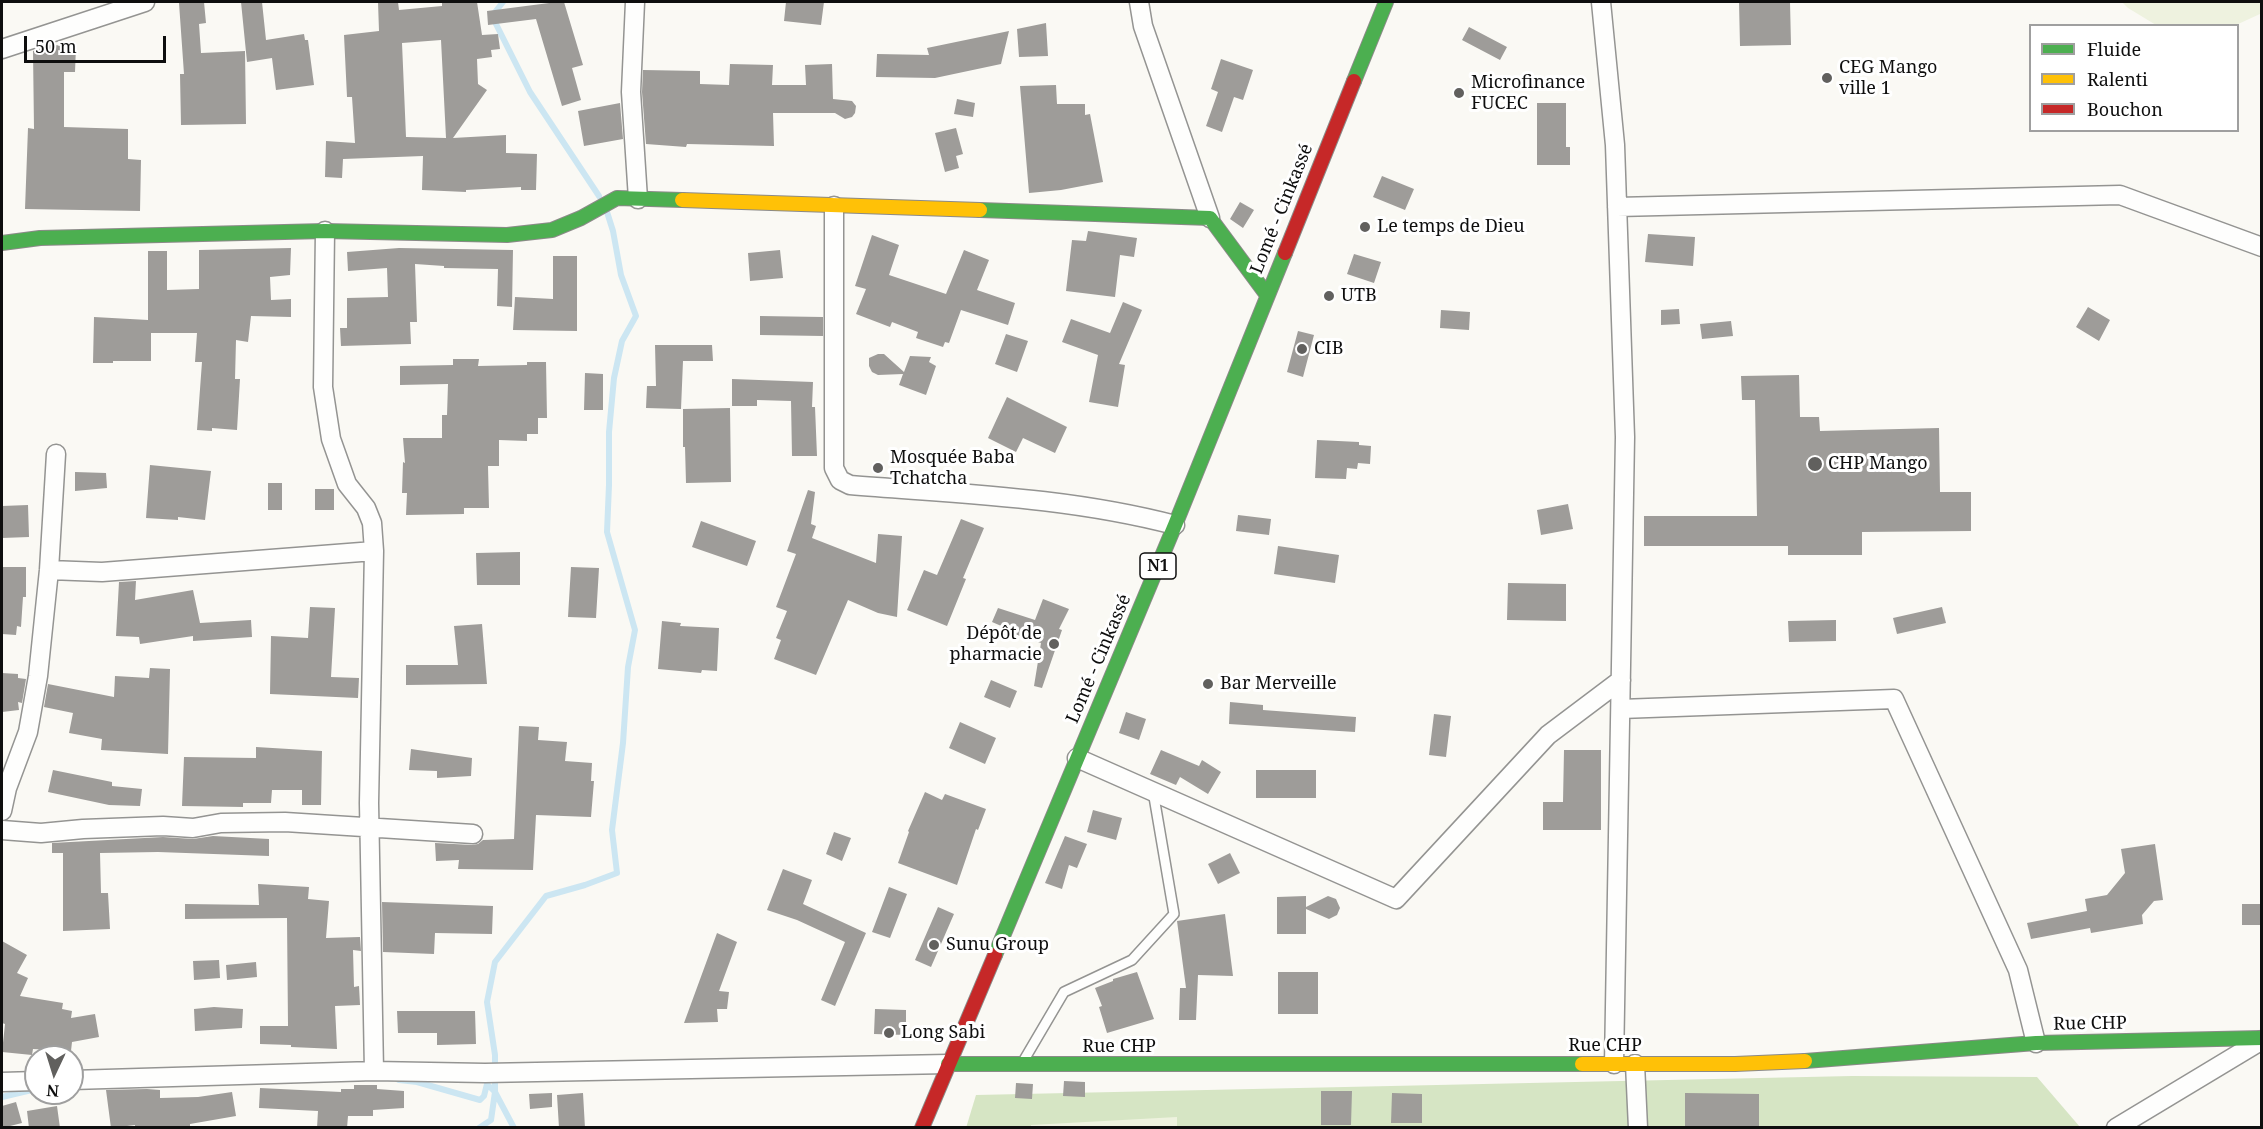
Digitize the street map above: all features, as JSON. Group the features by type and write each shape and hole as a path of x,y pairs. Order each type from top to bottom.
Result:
{"main road":[{"name":"Lomé - Cinkassé","path":"922,1128 1175,525 1386,2"},
{"path":"2,243 40,238 326,231 507,235 552,230 581,218 617,198 1210,218 1267,295"},
{"name":"Rue CHP","path":"948,1064 1735,1064 1819,1060 2036,1043 2262,1039"}],"street":[{"path":"2,49 145,2"},
{"path":"635,2 631,92 638,200"},
{"path":"1139,2 1143,26 1210,218"},
{"path":"1601,2 1614,125 1625,437 1614,1064"},
{"path":"1617,207 2120,195 2262,247"},
{"path":"834,206 834,468 840,480 850,485 1052,501 1125,512 1175,525"},
{"path":"326,231 323,387 331,439 347,484 369,515 372,523 374,551 370,827 374,1071"},
{"path":"2,811 7,788 28,732 38,676 49,570 56,454"},
{"path":"49,570 102,572 374,551"},
{"path":"1077,758 1396,899 1548,735 1621,680"},
{"path":"1620,709 1894,699 2018,970 2036,1043"},
{"path":"2,830 41,833 83,829 163,826 193,828 221,823 285,822 473,834"},
{"path":"2116,1128 2262,1039"},
{"path":"84,1080 374,1071 485,1073 948,1064"},
{"path":"1635,1064 1638,1128"},
{"path":"2,1082 24,1081"}],"lane":[{"path":"1022,1065 1064,992 1132,960 1174,914 1153,791"}],"green space":[{"path":"2122,2 2261,2 2260,14 2238,24 2154,24"},
{"path":"1852,1076 2037,1077 2080,1127 966,1128 976,1095"},
{"path":"1177,1117 1177,1127 1031,1127 1031,1125"}],"building":[{"path":"204,2 206,23 199,24 201,53 245,51 246,124 181,125 180,74 184,74 179,3"},
{"path":"241,2 262,2 266,40 304,34 305,40 308,40 314,85 276,90 272,58 247,62"},
{"path":"378,2 398,2 399,10 442,6 442,2 477,2 482,35 498,34 500,49 491,50 492,57 477,59 478,84 487,90 453,138 506,135 506,153 537,154 536,190 521,190 521,187 466,190 466,192 422,190 423,156 343,159 342,178 325,177 326,141 355,143 352,97 347,97 344,35 379,31","holes":["441,40 446,138 406,137 402,43"]},
{"path":"564,2 583,65 572,68 581,100 562,106 536,19 488,25 487,11"},
{"path":"786,2 824,2 821,25 784,21"},
{"path":"1739,2 1790,2 1791,45 1740,46"},
{"path":"1046,23 1048,56 1019,57 1017,29"},
{"path":"1469,27 1507,47 1500,60 1462,40"},
{"path":"1009,31 1001,64 935,78 876,77 877,54 929,55 927,48"},
{"path":"50,45 76,46 75,72 64,72 64,127 128,129 128,159 141,160 140,211 25,209 28,128 34,129 33,51"},
{"path":"1221,59 1253,70 1243,100 1234,97 1222,132 1206,126 1218,92 1211,89"},
{"path":"730,64 773,65 772,85 806,85 805,65 832,64 833,99 852,101 856,106 855,113 852,117 845,119 835,113 773,113 774,146 687,144 686,147 646,144 642,92 643,70 700,71 700,84 729,85"},
{"path":"1056,85 1057,104 1085,104 1085,115 1090,114 1103,182 1029,193 1020,86"},
{"path":"957,99 975,103 973,117 954,114"},
{"path":"620,103 623,139 584,146 578,111"},
{"path":"1537,103 1566,103 1566,147 1570,147 1570,165 1537,165"},
{"path":"956,128 963,154 956,156 959,168 945,172 935,133"},
{"path":"1382,176 1414,189 1405,210 1373,197"},
{"path":"1240,202 1254,210 1243,228 1230,219"},
{"path":"1088,231 1137,238 1134,257 1120,255 1115,297 1066,291 1072,240 1086,241"},
{"path":"1648,234 1695,237 1693,266 1645,262"},
{"path":"872,235 899,245 889,275 946,294 964,250 989,260 977,290 1015,303 1008,325 961,310 949,343 945,342 943,347 916,338 918,332 892,322 890,327 856,314 866,289 855,286"},
{"path":"291,248 290,275 270,277 271,300 291,299 291,317 251,316 248,342 236,340 235,379 240,379 237,430 212,428 212,431 197,430 202,362 195,362 197,333 151,333 151,361 93,363 94,317 148,320 148,251 167,251 167,290 199,289 199,250"},
{"path":"399,248 513,250 512,307 497,306 498,269 444,268 444,266 415,264 417,322 410,322 411,344 341,346 340,328 347,328 347,298 388,297 387,268 348,271 347,252"},
{"path":"780,250 783,278 750,281 748,253"},
{"path":"1354,254 1381,262 1374,283 1347,274"},
{"path":"553,256 577,256 577,331 513,330 515,297 553,299"},
{"path":"1123,302 1142,310 1119,364 1125,365 1118,407 1089,402 1098,355 1062,342 1071,319 1110,333"},
{"path":"2088,307 2110,320 2099,341 2076,327"},
{"path":"1679,309 1680,324 1661,325 1661,310"},
{"path":"1441,310 1470,312 1469,330 1440,328"},
{"path":"760,316 823,317 823,336 760,335"},
{"path":"1731,321 1733,336 1702,339 1700,324"},
{"path":"1298,331 1314,335 1303,377 1287,372"},
{"path":"1006,334 1028,341 1017,372 995,364"},
{"path":"655,345 712,345 713,361 683,361 681,409 646,408 647,386 656,386"},
{"path":"884,354 904,372 910,356 931,357 929,362 936,366 926,395 899,385 903,374 878,375 872,372 869,358"},
{"path":"453,359 479,359 478,366 527,365 527,362 546,362 547,418 538,418 538,434 527,434 527,441 499,440 499,466 488,466 489,508 464,508 464,514 406,515 407,493 402,493 403,462 405,463 403,438 442,438 442,415 447,415 448,384 400,385 400,366 453,365"},
{"path":"585,373 603,374 603,410 584,410"},
{"path":"1799,375 1800,417 1819,417 1820,431 1939,428 1940,492 1971,492 1971,531 1862,532 1862,555 1788,555 1788,546 1644,546 1644,516 1757,516 1755,400 1742,400 1741,376"},
{"path":"732,379 813,382 812,407 815,407 817,456 792,456 791,401 757,400 757,406 732,406"},
{"path":"1007,397 1067,427 1055,453 1023,438 1016,452 988,438"},
{"path":"730,408 731,482 686,483 683,409"},
{"path":"1317,440 1359,442 1359,445 1371,446 1370,464 1358,463 1357,469 1347,468 1346,479 1315,478"},
{"path":"150,465 211,471 205,520 178,517 178,520 146,518"},
{"path":"75,472 106,473 107,488 75,491"},
{"path":"268,483 282,483 282,510 268,510"},
{"path":"315,489 334,489 334,510 315,510"},
{"path":"808,490 815,492 811,524 816,526 812,538 876,563 878,534 902,536 897,617 878,613 848,600 816,675 774,659 781,640 776,638 787,611 776,607 796,554 787,551"},
{"path":"1568,504 1573,529 1541,535 1537,510"},
{"path":"28,505 29,537 2,538 2,506"},
{"path":"1238,515 1271,519 1269,535 1236,531"},
{"path":"961,519 984,528 963,578 966,579 947,626 907,610 924,570 937,575"},
{"path":"701,521 756,541 747,566 692,547"},
{"path":"1278,546 1339,555 1335,583 1274,574"},
{"path":"520,552 520,585 477,585 476,553"},
{"path":"2,567 26,567 26,597 23,597 21,627 17,626 16,635 2,634"},
{"path":"571,567 599,568 596,618 568,617"},
{"path":"136,581 135,600 193,590 200,623 251,620 252,637 193,641 193,636 140,644 139,637 116,636 119,582"},
{"path":"1508,583 1566,584 1566,621 1507,620"},
{"path":"1043,599 1069,609 1059,629 1062,630 1042,688 1034,686 1041,643 1005,631 1006,628 992,622 998,608 1035,620"},
{"path":"310,607 335,608 331,677 359,678 358,698 270,694 271,636 308,638"},
{"path":"1942,607 1946,623 1897,634 1893,618"},
{"path":"1836,620 1836,641 1789,642 1788,621"},
{"path":"662,621 681,623 680,626 719,628 717,671 702,670 701,673 658,669"},
{"path":"482,624 487,684 406,685 406,665 458,665 454,626"},
{"path":"150,668 170,669 168,754 101,750 102,739 69,733 73,713 44,707 48,684 114,697 115,676 149,678"},
{"path":"2,673 18,674 18,678 26,679 22,703 18,702 19,710 2,712"},
{"path":"991,680 1017,691 1010,708 984,697"},
{"path":"1230,702 1263,705 1263,710 1356,717 1355,732 1229,724"},
{"path":"1126,712 1146,719 1139,740 1119,733"},
{"path":"1434,714 1451,716 1446,757 1429,755"},
{"path":"960,722 996,738 985,764 949,748"},
{"path":"519,726 539,727 538,740 567,742 565,761 592,763 591,781 594,781 591,817 536,815 533,870 458,869 459,860 436,861 435,843 472,845 483,840 514,839"},
{"path":"256,747 322,751 321,805 302,805 302,790 272,790 271,803 243,803 243,807 182,806 184,757 256,758"},
{"path":"411,749 472,758 471,776 437,778 437,771 409,770"},
{"path":"1161,750 1199,766 1202,760 1221,772 1208,794 1180,777 1176,785 1150,774"},
{"path":"1564,750 1601,750 1601,830 1543,830 1543,802 1563,802"},
{"path":"53,770 112,782 112,786 142,789 140,806 109,805 48,792"},
{"path":"1256,770 1316,770 1316,798 1256,798"},
{"path":"925,792 942,800 945,794 986,809 978,830 976,829 957,885 898,863 908,831"},
{"path":"1093,810 1122,818 1116,840 1087,832"},
{"path":"834,832 851,838 842,861 826,854"},
{"path":"213,836 269,839 269,856 158,852 100,853 101,893 108,893 110,929 63,931 63,853 52,853 52,843 163,837 193,839"},
{"path":"1065,836 1087,844 1077,868 1069,865 1062,889 1045,883"},
{"path":"2155,844 2163,900 2154,901 2142,915 2143,924 2091,933 2090,928 2031,939 2027,923 2087,911 2085,899 2107,895 2125,873 2121,849"},
{"path":"1230,853 1240,873 1218,884 1208,864"},
{"path":"783,869 812,880 803,904 866,933 835,1006 821,1000 845,942 797,920 767,910"},
{"path":"258,884 309,887 308,899 329,901 326,938 360,937 361,951 353,950 354,987 359,986 360,1005 335,1006 337,1049 260,1044 260,1026 288,1026 287,918 185,919 185,904 259,905"},
{"path":"889,887 907,894 890,938 872,932"},
{"path":"1306,896 1306,907 1328,896 1336,899 1340,908 1337,915 1329,919 1306,909 1306,934 1277,934 1277,897"},
{"path":"382,902 493,906 492,934 435,933 434,954 383,952"},
{"path":"2242,904 2262,904 2262,925 2242,925"},
{"path":"938,907 954,914 931,967 915,960"},
{"path":"1225,914 1233,976 1198,975 1196,1020 1179,1020 1180,988 1186,988 1177,921"},
{"path":"717,933 737,942 719,991 729,992 727,1009 717,1009 718,1022 684,1023"},
{"path":"2,941 27,955 17,973 28,978 20,996 63,1003 62,1009 72,1011 71,1018 95,1014 99,1037 72,1042 72,1045 24,1045 24,1054 2,1052 5,1024 2,1023"},
{"path":"219,960 220,978 194,980 193,961"},
{"path":"256,962 257,977 227,980 226,965"},
{"path":"1137,972 1154,1019 1107,1033 1099,1007 1102,1006 1095,988 1113,979"},
{"path":"1278,972 1318,972 1318,1014 1278,1014"},
{"path":"214,1007 243,1009 242,1028 195,1031 194,1009"},
{"path":"875,1009 906,1010 906,1035 874,1034"},
{"path":"397,1011 475,1011 476,1044 437,1045 437,1033 398,1033"},
{"path":"1064,1081 1085,1082 1085,1097 1063,1096"},
{"path":"1016,1083 1033,1084 1032,1099 1015,1098"},
{"path":"354,1085 377,1085 377,1089 404,1091 404,1108 373,1110 373,1116 348,1116 347,1128 317,1128 318,1111 259,1108 260,1088 341,1092 341,1089 354,1089"},
{"path":"106,1090 160,1090 160,1098 198,1097 232,1092 236,1116 190,1124 190,1128 135,1128 135,1125 111,1128"},
{"path":"1321,1091 1352,1091 1351,1125 1321,1125"},
{"path":"552,1093 552,1107 530,1109 529,1094"},
{"path":"583,1093 585,1128 559,1128 557,1095"},
{"path":"1392,1093 1422,1094 1422,1123 1391,1123"},
{"path":"1685,1093 1759,1094 1759,1128 1685,1128"},
{"path":"16,1102 22,1123 2,1128 2,1106"},
{"path":"57,1106 60,1128 29,1128 27,1111"}],"waterway":[{"path":"503,2 492,16 530,92 599,196"},
{"path":"479,1128 491,1120 495,1092 495,1055 487,1002 495,962 546,896 617,873 612,830 623,743 628,667 635,630 607,532 609,432 614,378 622,341 636,316 621,275 607,212"},
{"path":"399,1080 417,1082 480,1100 484,1096 487,1084 495,1092 514,1128"},
{"path":"2,1097 24,1092"}],"traffic: fast":[{"path":"1354,81 1386,2"},
{"path":"2,243 40,238 325,231 507,235 552,230 581,218 617,198 682,200"},
{"path":"980,210 1210,218 1267,295"},
{"path":"995,955 1175,525 1285,253"},
{"path":"1805,1061 2036,1043 2262,1038"},
{"path":"948,1064 1582,1064"}],"traffic: slow":[{"path":"682,200 980,210"},
{"path":"1582,1064 1735,1064 1805,1061"}],"traffic: jam":[{"path":"1285,253 1354,81"},
{"path":"922,1128 995,955"}],"place":[{"name":"CEG Mango ville 1","path":"1827,78"},
{"name":"Microfinance FUCEC","path":"1459,93"},
{"name":"Le temps de Dieu","path":"1365,227"},
{"name":"UTB","path":"1329,296"},
{"name":"CIB","path":"1302,349"},
{"name":"CHP Mango","path":"1815,464"},
{"name":"Mosquée Baba Tchatcha","path":"878,468"},
{"name":"Dépôt de pharmacie","path":"1054,644"},
{"name":"Bar Merveille","path":"1208,684"},
{"name":"Sunu Group","path":"934,945"},
{"name":"Long Sabi","path":"889,1033"}]}
